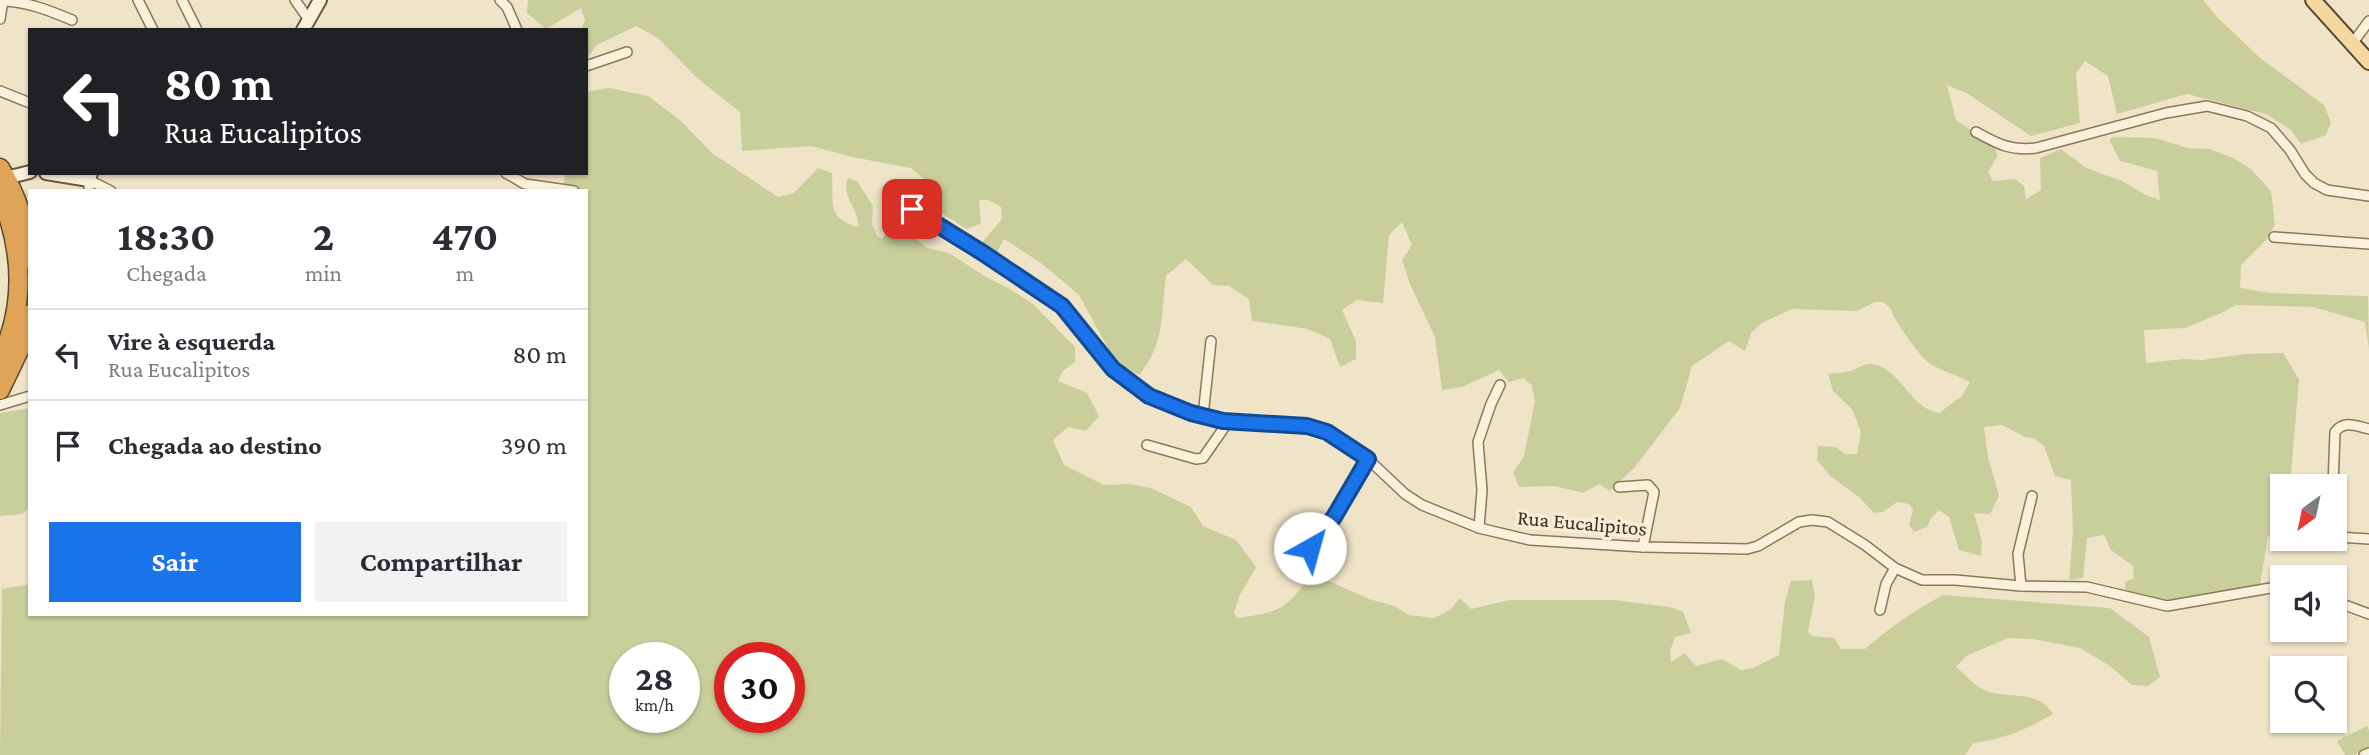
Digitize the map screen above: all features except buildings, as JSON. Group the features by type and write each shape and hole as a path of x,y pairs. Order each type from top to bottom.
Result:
{"highway":[{"path":"2,180 27,230 28,240"},
{"path":"0,360 16,321 19,292 17,252 2,180"},
{"path":"0,390 22,344 28,322"}],"main road":[{"path":"2314,0 2369,62"}],"street":[{"path":"0,19 3,0 37,5 72,20"},
{"path":"138,0 151,28"},
{"path":"182,0 196,28"},
{"path":"295,0 306,25"},
{"path":"306,25 320,0"},
{"path":"500,0 507,7 516,28"},
{"path":"2351,44 2369,21"},
{"path":"588,64 627,51"},
{"path":"0,91 28,102"},
{"path":"1976,132 2001,146 2018,150 2036,148 2166,113 2207,106 2247,116 2271,128 2314,183 2327,190 2369,196"},
{"path":"2,180 28,173"},
{"path":"57,175 90,181 107,189"},
{"path":"509,175 525,184 565,189"},
{"name":"Rua Eucalipitos","path":"912,209 1062,306 1113,369 1149,396 1203,416 1228,422 1307,426 1327,432 1368,459 1405,494 1422,505 1479,528 1530,540 1643,547 1747,549 1758,546 1799,522 1812,520 1828,522 1895,568 1922,580 2087,587 2167,606 2270,588"},
{"path":"2274,237 2369,244"},
{"path":"1203,416 1211,341"},
{"path":"1479,528 1482,490 1478,442 1500,385"},
{"path":"0,405 28,397"},
{"path":"1147,445 1196,459 1203,458 1228,422"},
{"path":"2333,474 2335,432 2339,426 2346,424 2369,429"},
{"path":"1310,548 1334,517 1368,459"},
{"path":"1619,487 1648,485 1654,492 1643,547"},
{"path":"2021,586 2018,554 2032,496"},
{"path":"2347,538 2369,539"},
{"path":"1880,610 1886,584 1895,568"},
{"path":"2347,606 2369,614"},
{"path":"2364,755 2369,752"}],"green space":[{"path":"528,0 2203,0 2260,58 2324,105 2331,123 2326,135 2301,144 2291,130 2266,114 2187,94 2117,114 2108,76 2085,61 2076,73 2080,123 2031,136 1968,94 1947,85 1956,120 1994,146 1998,155 1988,172 1993,181 2015,179 2024,186 2026,199 2041,190 2040,158 2061,149 2086,168 2122,181 2160,200 2157,171 2120,161 2109,139 2115,137 2155,138 2188,148 2210,149 2233,158 2251,169 2271,191 2275,225 2266,240 2241,265 2240,288 2270,293 2368,296 2369,349 2365,322 2313,307 2236,305 2185,328 2144,330 2146,363 2283,353 2299,379 2291,474 2270,474 2270,535 2260,586 2188,599 2153,601 2125,590 2125,582 2134,578 2133,566 2111,550 2104,535 2087,538 2083,578 2069,580 2073,530 2071,480 2055,476 2044,446 2035,439 2002,425 1984,427 1988,457 1999,496 1990,514 1974,513 1982,541 1981,556 1959,550 1949,517 1939,510 1927,527 1914,532 1909,525 1913,510 1909,504 1897,502 1883,512 1874,513 1859,497 1830,476 1817,460 1818,446 1836,447 1845,454 1857,454 1861,432 1852,409 1833,391 1828,374 1847,372 1869,364 1882,367 1920,404 1939,413 1962,396 1970,382 1925,360 1901,329 1891,309 1883,302 1875,302 1857,311 1792,309 1762,323 1751,333 1745,351 1729,341 1692,366 1680,408 1635,467 1610,491 1599,484 1583,493 1554,486 1519,487 1513,473 1524,456 1535,401 1532,386 1524,378 1509,382 1499,370 1462,387 1442,390 1435,337 1410,284 1402,260 1412,245 1402,222 1389,235 1383,303 1357,300 1342,310 1356,341 1356,359 1340,367 1330,339 1308,329 1252,321 1249,299 1229,286 1213,285 1186,259 1166,276 1158,340 1139,375 1126,368 1110,352 1079,295 1041,263 1004,239 990,264 977,256 980,245 1002,219 1001,207 988,200 979,200 981,224 966,229 942,213 933,187 911,168 811,146 742,151 740,112 697,78 658,38 636,26 597,45 588,56 588,28 582,28 585,20 581,8 545,28 527,13"},
{"path":"609,88 648,96 680,120 712,153 778,197 794,193 818,168 832,173 836,214 858,227 856,214 846,191 848,178 857,181 873,206 872,224 877,236 883,239 888,227 907,232 927,248 949,253 1033,304 1075,347 1075,362 1063,371 1058,381 1087,393 1099,416 1086,431 1068,427 1053,440 1064,465 1104,485 1129,484 1151,488 1191,507 1203,526 1236,540 1256,567 1240,595 1234,612 1237,618 1263,614 1281,607 1296,595 1311,573 1369,599 1394,606 1409,615 1434,618 1450,610 1460,598 1471,609 1510,600 1614,600 1670,607 1683,612 1691,633 1675,637 1670,651 1671,662 1685,653 1696,666 1722,659 1741,670 1753,668 1779,655 1785,601 1791,581 1812,580 1815,596 1808,632 1812,636 1834,638 1841,649 1865,649 1902,620 1943,595 2110,608 2149,637 2160,677 2148,686 2132,685 2110,666 2080,648 2033,639 2008,638 1966,656 1956,667 1982,689 2030,697 2038,700 2053,714 2014,733 1973,743 1965,755 0,755 2,589 28,584 28,616 588,616 588,189 562,189 566,175 588,175 588,92"},
{"path":"28,408 28,510 22,514 0,516 0,413"},
{"path":"2367,726 2369,747 2354,755 2345,755 2337,741"}],"route":[{"path":"912,209 1062,306 1113,369 1149,396 1191,413 1223,421 1307,426 1327,432 1368,459 1334,517 1310,548"}]}
